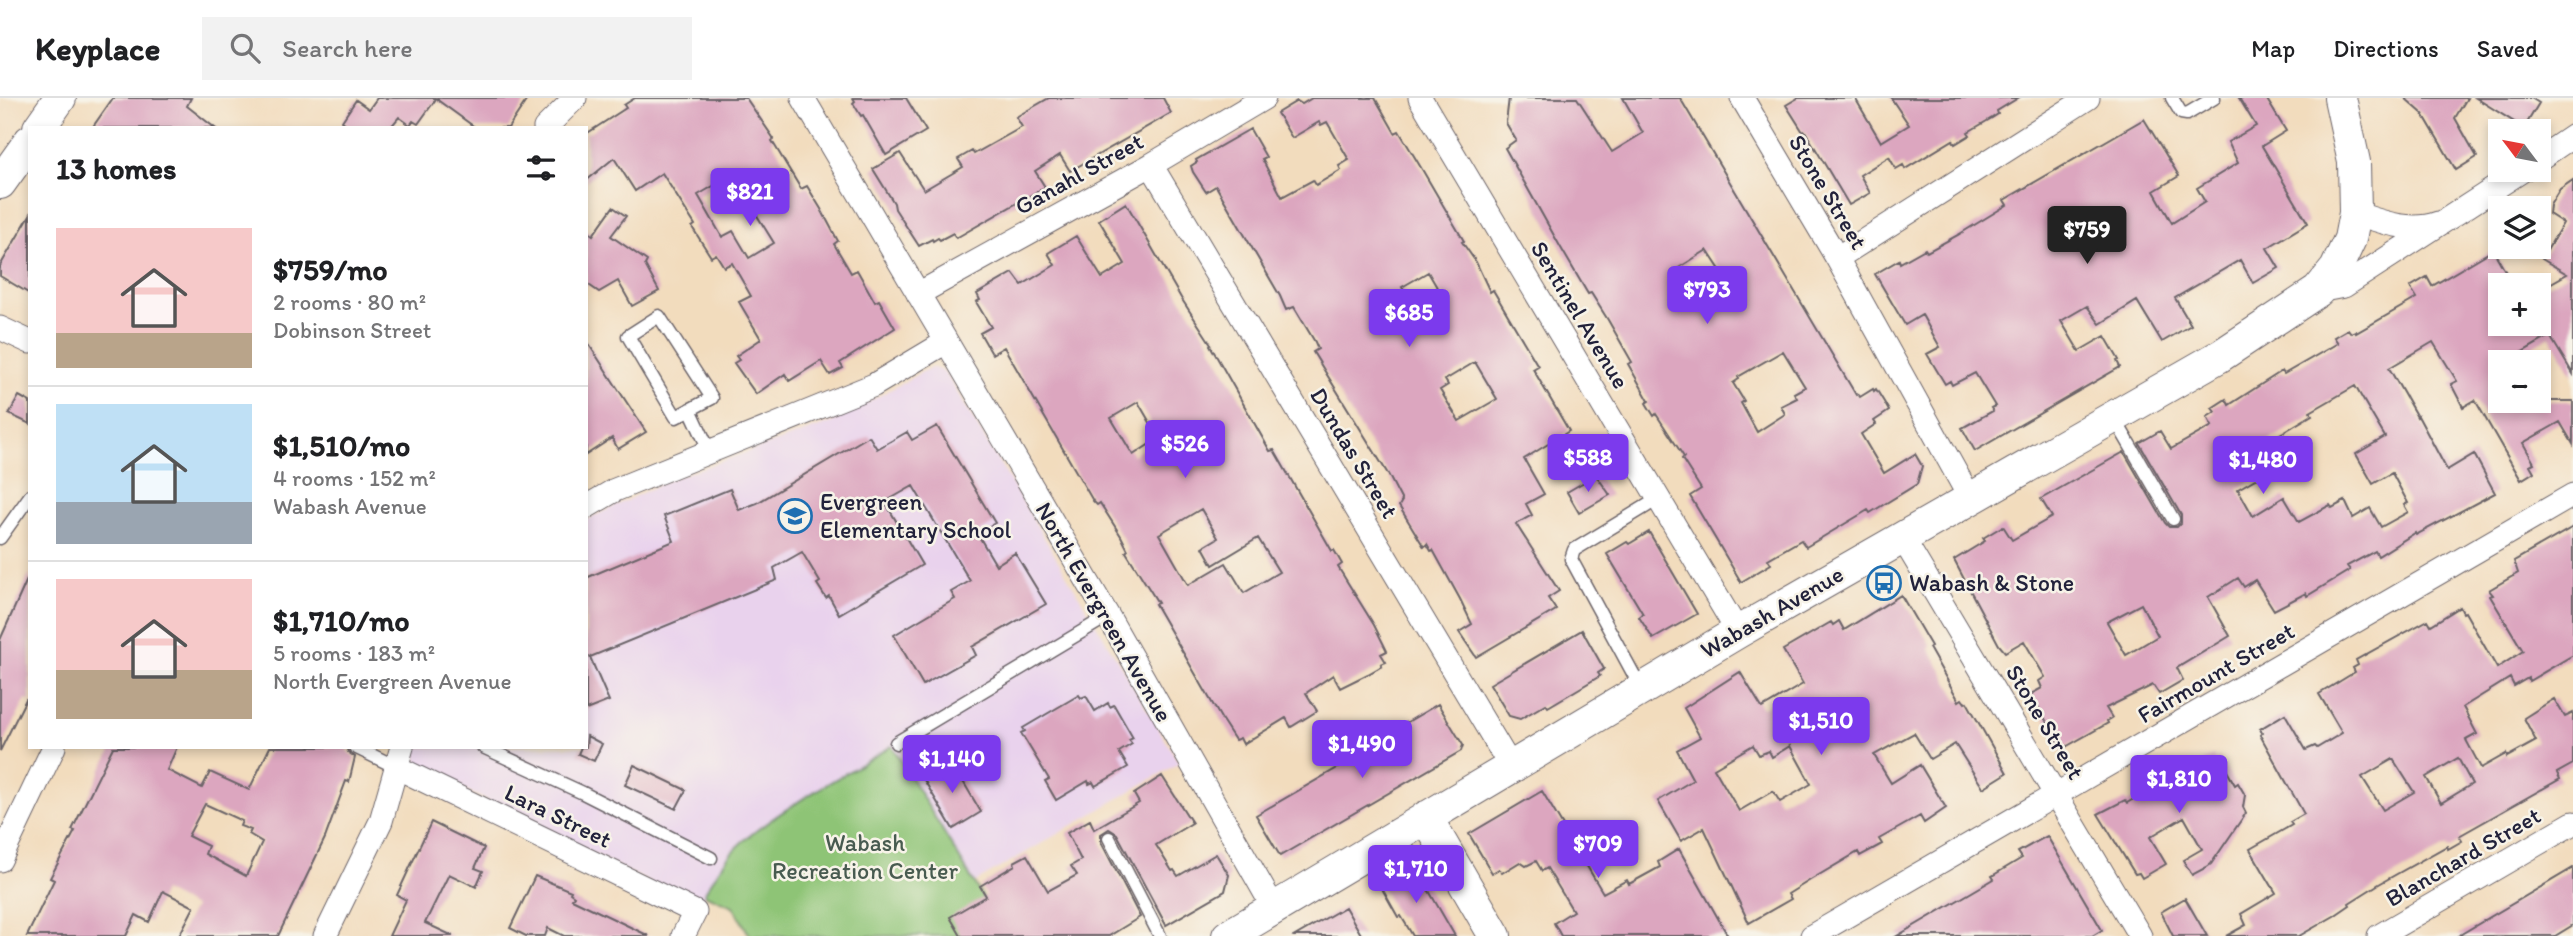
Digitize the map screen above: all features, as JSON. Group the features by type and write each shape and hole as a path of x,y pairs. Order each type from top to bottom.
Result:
{"street":[{"path":"40,126 60,98"},
{"path":"547,126 575,98"},
{"name":"North Evergreen Avenue","path":"803,98 1108,616 1275,910"},
{"name":"Ganahl Street","path":"918,294 1151,165 1264,98"},
{"name":"Sentinel Avenue","path":"1420,98 1738,632"},
{"name":"Stone Street","path":"1742,98 1837,258 1970,498"},
{"path":"1837,258 2056,106 2088,98"},
{"path":"2340,98 2354,162 2355,213"},
{"path":"2552,150 2573,136"},
{"name":"Dundas Street","path":"1151,165 1511,767"},
{"name":"Wabash Avenue","path":"2318,291 2344,286 2505,182"},
{"name":"Wabash Avenue","path":"1228,936 1738,632 2220,356 2318,291 2336,269 2350,239 2355,213 2403,228 2430,226 2451,218"},
{"path":"0,328 28,341"},
{"path":"588,506 615,490 874,385 946,342"},
{"name":"Fairmount Street","path":"1812,936 2573,495"},
{"name":"Stone Street","path":"1902,537 2140,936"},
{"path":"0,860 53,749"},
{"path":"325,936 381,821 400,757"},
{"name":"Lara Street","path":"400,757 695,912 683,936"},
{"path":"1426,817 1495,936"},
{"name":"Blanchard Street","path":"2379,936 2573,823"}],"lane":[{"path":"2172,98 2180,113 2187,114 2214,98"},
{"path":"659,316 712,398 690,409 676,417 628,336 659,316"},
{"path":"690,409 710,452"},
{"path":"2113,416 2174,519"},
{"path":"0,538 28,499"},
{"path":"1642,689 1571,559 1574,550 1658,499"},
{"path":"896,743 1108,616"},
{"path":"364,749 400,757"},
{"path":"487,749 583,793 711,858"},
{"path":"1109,838 1160,936"}],"shaded area":[{"path":"931,367 945,372 1179,763 974,883 892,747 721,866 697,906 418,766 414,749 588,749 588,519 671,479 833,422"}],"green space":[{"name":"Wabash Recreation Center","path":"892,746 1006,936 750,936 733,906 704,894 721,866 742,842 758,829"}],"building":[{"path":"113,98 191,98 187,106 212,126 93,126"},
{"path":"377,98 528,98 509,126 473,126 436,99 418,124 413,121 410,125 399,117 392,126 348,126 342,121 356,100 369,109"},
{"path":"635,98 746,98 774,139 772,141 801,189 807,186 821,209 838,241 834,244 851,273 857,270 875,302 879,300 895,328 840,363 843,368 830,375 821,361 789,381 785,374 756,394 734,363 739,360 736,356 761,339 739,302 751,296 732,263 724,267 716,254 711,257 692,227 695,225 662,173 635,191 614,158 588,179 588,133 626,108 624,105","holes":["732,175 774,243 749,258 733,231 722,237 698,195"]},
{"path":"853,98 906,98 926,131 886,155 853,103"},
{"path":"1049,98 1163,98 1171,113 1070,171 1060,155 1035,171 1045,187 956,238 953,233 919,246 873,169 900,153 924,190 963,167 958,159 972,151 974,154 1022,127 1016,117"},
{"path":"1312,98 1375,98 1395,133 1399,131 1476,262 1490,292 1493,290 1538,366 1533,369 1569,431 1524,459 1544,494 1526,504 1532,515 1516,524 1559,591 1548,598 1556,610 1476,657 1459,632 1472,624 1460,599 1433,550 1431,551 1427,544 1424,547 1399,506 1402,501 1388,474 1313,352 1318,349 1315,342 1294,307 1286,310 1216,186 1206,192 1191,166 1196,160 1250,129 1266,157 1262,159 1282,197 1313,180 1316,185 1341,170 1339,166 1349,160 1327,122 1321,125 1319,122 1292,138 1277,113 1297,101 1302,104","holes":["1428,272 1448,306 1421,321 1402,287","1475,362 1497,399 1459,421 1440,390 1448,385 1445,380"]},
{"path":"1509,98 1577,98 1612,152 1643,133 1623,98 1680,98 1856,395 1860,397 1876,389 1889,411 1861,434 1884,473 1915,454 1922,466 1917,484 1806,547 1801,540 1768,559 1771,564 1741,582 1690,496 1701,489 1682,459 1684,457 1646,403 1649,401 1628,364 1632,362 1591,293 1588,294 1505,148 1516,140 1506,123","holes":["1707,250 1732,288 1699,307 1677,269","1783,351 1805,387 1794,393 1797,398 1781,406 1785,414 1757,432 1733,383 1738,377"]},
{"path":"1798,98 1855,98 1881,142 1909,125 1891,98 2018,98 1968,132 1970,135 1955,144 1953,140 1905,169 1903,165 1896,169 1889,157 1860,175 1870,193 1849,205 1805,131 1803,132 1786,105"},
{"path":"2239,98 2266,98 2286,131 2262,146 2308,223 2267,248 2279,268 2253,283 2240,260 2175,298 2191,325 2162,342 2137,301 2100,324 2087,306 2061,321 2079,351 2105,336 2119,360 2117,361 2120,367 1975,451 1962,428 1993,411 1991,408 1995,406 1975,373 1952,385 1950,381 1945,384 1927,354 1940,347 1922,315 1905,325 1875,274 1899,260 1900,263 1925,249 1927,252 1958,235 2007,205 2004,200 2144,119 2179,176 2154,191 2172,223 2205,202 2197,188 2238,163 2228,142 2256,126"},
{"path":"2405,98 2467,98 2455,118 2477,157 2456,170 2423,114"},
{"path":"2476,98 2531,98 2539,103 2529,119 2510,119"},
{"path":"2573,180 2573,374 2550,336 2551,283 2567,274 2542,259 2551,259 2551,244 2563,223 2551,215 2551,203 2560,189"},
{"path":"1126,203 1211,344 1270,451 1274,450 1332,551 1334,550 1342,564 1338,567 1387,651 1381,654 1386,662 1368,674 1340,688 1333,675 1306,693 1317,711 1291,727 1286,718 1243,744 1240,738 1235,740 1222,720 1155,604 1158,603 1126,552 1128,550 1121,536 1100,503 1097,505 1093,501 1004,347 992,354 980,333 991,327 976,302 980,300 977,294 1013,273 1022,285 1055,265 1048,253 1076,236 1102,278 1125,264 1099,220","holes":["1138,402 1159,438 1133,455 1111,418","1201,509 1218,538 1203,547 1213,565 1258,538 1279,572 1244,593 1226,563 1188,585 1159,534"]},
{"path":"613,207 626,216 611,236 647,261 645,265 659,291 632,306 618,281 599,292 588,284 588,231 593,235"},
{"path":"28,218 28,293 0,276 0,266"},
{"path":"2488,253 2488,259 2498,259 2506,273 2488,273 2488,336 2550,336 2526,350 2488,350 2488,413 2551,413 2551,401 2573,401 2573,444 2560,422 2523,443 2534,463 2530,465 2534,472 2521,480 2475,400 2463,407 2451,384 2457,381 2433,342 2389,368 2447,470 2474,454 2495,493 2416,535 2415,533 2378,556 2375,551 2347,566 2350,570 2307,596 2306,593 2274,610 2255,580 2244,587 2238,578 2208,597 2230,636 2177,668 2183,680 2159,694 2153,685 2106,708 2112,718 2108,723 2062,749 2031,694 2042,688 2039,681 2045,677 2024,641 2005,652 1999,645 1954,560 2003,526 2012,540 2052,517 2041,499 2124,452 2165,523 2169,527 2177,527 2181,523 2181,515 2139,443 2160,431 2171,449 2212,426 2207,417 2215,412 2212,408 2226,399 2229,405 2282,371 2284,374 2338,343 2334,337 2348,329 2351,333 2356,333 2417,298 2410,287 2427,277 2432,286","holes":["2355,386 2385,437 2356,454 2373,484 2392,473 2408,503 2404,505 2408,512 2381,527 2370,508 2353,518 2345,501 2332,508 2330,505 2299,522 2284,497 2253,516 2238,489 2274,468 2260,446","2141,604 2158,636 2126,655 2107,622"]},
{"path":"588,343 646,432 618,449 612,438 588,454"},
{"path":"19,396 28,401 28,423 9,414"},
{"path":"937,426 995,523 977,533 996,565 1015,553 1046,604 972,647 976,655 923,685 894,635 955,599 951,592 970,581 913,486 885,502 922,565 839,614 829,596 826,598 817,584 820,582 802,552 774,568 777,580 590,657 609,701 588,709 588,577 674,541 664,516 730,489 739,510 757,503 869,436 877,449 907,432 912,440"},
{"path":"1596,475 1610,495 1579,513 1567,492"},
{"path":"2573,527 2573,655 2529,681 2528,678 2514,686 2510,678 2463,707 2477,734 2466,740 2481,768 2506,754 2507,757 2536,741 2524,718 2554,699 2565,717 2573,713 2573,764 2557,773 2560,779 2459,836 2462,841 2448,849 2447,846 2379,884 2334,916 2299,936 2226,936 2246,925 2241,914 2276,893 2250,849 2292,825 2290,822 2304,814 2260,735 2260,729 2285,714 2306,750 2315,746 2317,748 2342,733 2319,694 2355,672 2353,668 2358,665 2356,660 2428,620 2431,625 2460,607 2497,668 2523,651 2489,590 2518,573 2514,561","holes":["2458,758 2472,784 2441,803 2426,777","2393,759 2414,792 2383,810 2362,777"]},
{"path":"1649,532 1697,614 1653,639 1639,617 1643,614 1607,554"},
{"path":"28,577 28,700 26,699 0,751 0,640"},
{"path":"1901,595 1959,701 1962,699 1967,702 2007,773 1983,788 1955,744 1930,759 1914,733 1874,755 1891,783 1920,765 1946,808 1924,823 1920,816 1879,839 1882,844 1860,856 1858,852 1812,879 1788,894 1791,899 1749,923 1704,828 1681,841 1658,801 1693,780 1677,750 1700,737 1684,708 1740,672 1762,708 1803,684 1783,650 1831,622 1833,625 1839,621 1844,630","holes":["1753,745 1759,755 1769,751 1772,757 1790,746 1811,784 1780,802 1773,791 1739,811 1714,768"]},
{"path":"1582,630 1604,669 1598,673 1600,676 1548,707 1546,704 1520,719 1509,716 1490,684"},
{"path":"1079,695 1081,698 1086,696 1095,711 1108,703 1110,707 1114,705 1133,738 1129,740 1132,744 1119,752 1128,767 1095,786 1088,781 1056,800 1045,781 1049,779 1021,733 1025,731 1023,728"},
{"path":"1438,704 1463,745 1461,751 1280,856 1256,815 1379,744 1377,740"},
{"path":"588,737 602,744 594,761 578,754 580,749 588,749"},
{"path":"112,749 176,749 167,770 202,788 210,772 249,790 269,749 347,749 355,757 349,782 346,781 325,838 278,936 179,936 194,907 163,891 149,922 136,915 126,936 27,936 54,880 50,878 75,831 72,830","holes":["205,804 242,821 240,826 251,830 249,834 262,842 246,876 205,854 208,846 188,836"]},
{"path":"2213,756 2215,760 2219,757 2235,785 2238,783 2245,795 2243,807 2246,813 2207,867 2192,875 2183,860 2202,849 2184,817 2150,837 2166,864 2142,878 2139,873 2135,874 2098,814 2125,800 2127,803 2162,782 2158,776 2181,762 2188,771"},
{"path":"951,761 981,812 953,829 923,778"},
{"path":"634,765 686,790 676,809 625,785"},
{"path":"1162,776 1192,823 1156,845 1178,876 1216,854 1229,875 1225,891 1166,925 1117,834 1109,829 1101,834 1101,842 1140,917 1109,936 961,936 950,917 986,896 980,886 1027,855 1048,891 1077,875 1071,866 1081,860 1067,833 1090,820 1094,829 1139,803 1134,794"},
{"path":"1542,791 1603,893 1627,880 1629,884 1660,867 1658,862 1679,849 1728,936 1561,936 1554,923 1573,911 1547,868 1542,871 1536,861 1526,866 1520,862 1502,873 1499,869 1492,873 1469,834"},
{"path":"431,822 484,848 475,868 483,871 476,887 449,874 425,923 453,936 389,936 406,900 397,895"},
{"path":"2047,836 2102,930 2092,936 1897,936 1994,879 1992,876 2022,858 2018,852"},
{"path":"1414,865 1455,936 1413,936 1401,916 1398,917 1380,885"},
{"path":"2573,868 2573,925 2555,936 2458,936"},
{"path":"535,876 571,891 574,896 572,899 649,936 564,936 548,928 545,936 526,936 510,928"},
{"path":"2185,898 2207,936 2173,936 2161,912"},
{"path":"1345,907 1362,936 1295,936"}],"place":[{"name":"Evergreen Elementary School","path":"795,516"},
{"name":"Wabash & Stone","path":"1884,583"}]}
